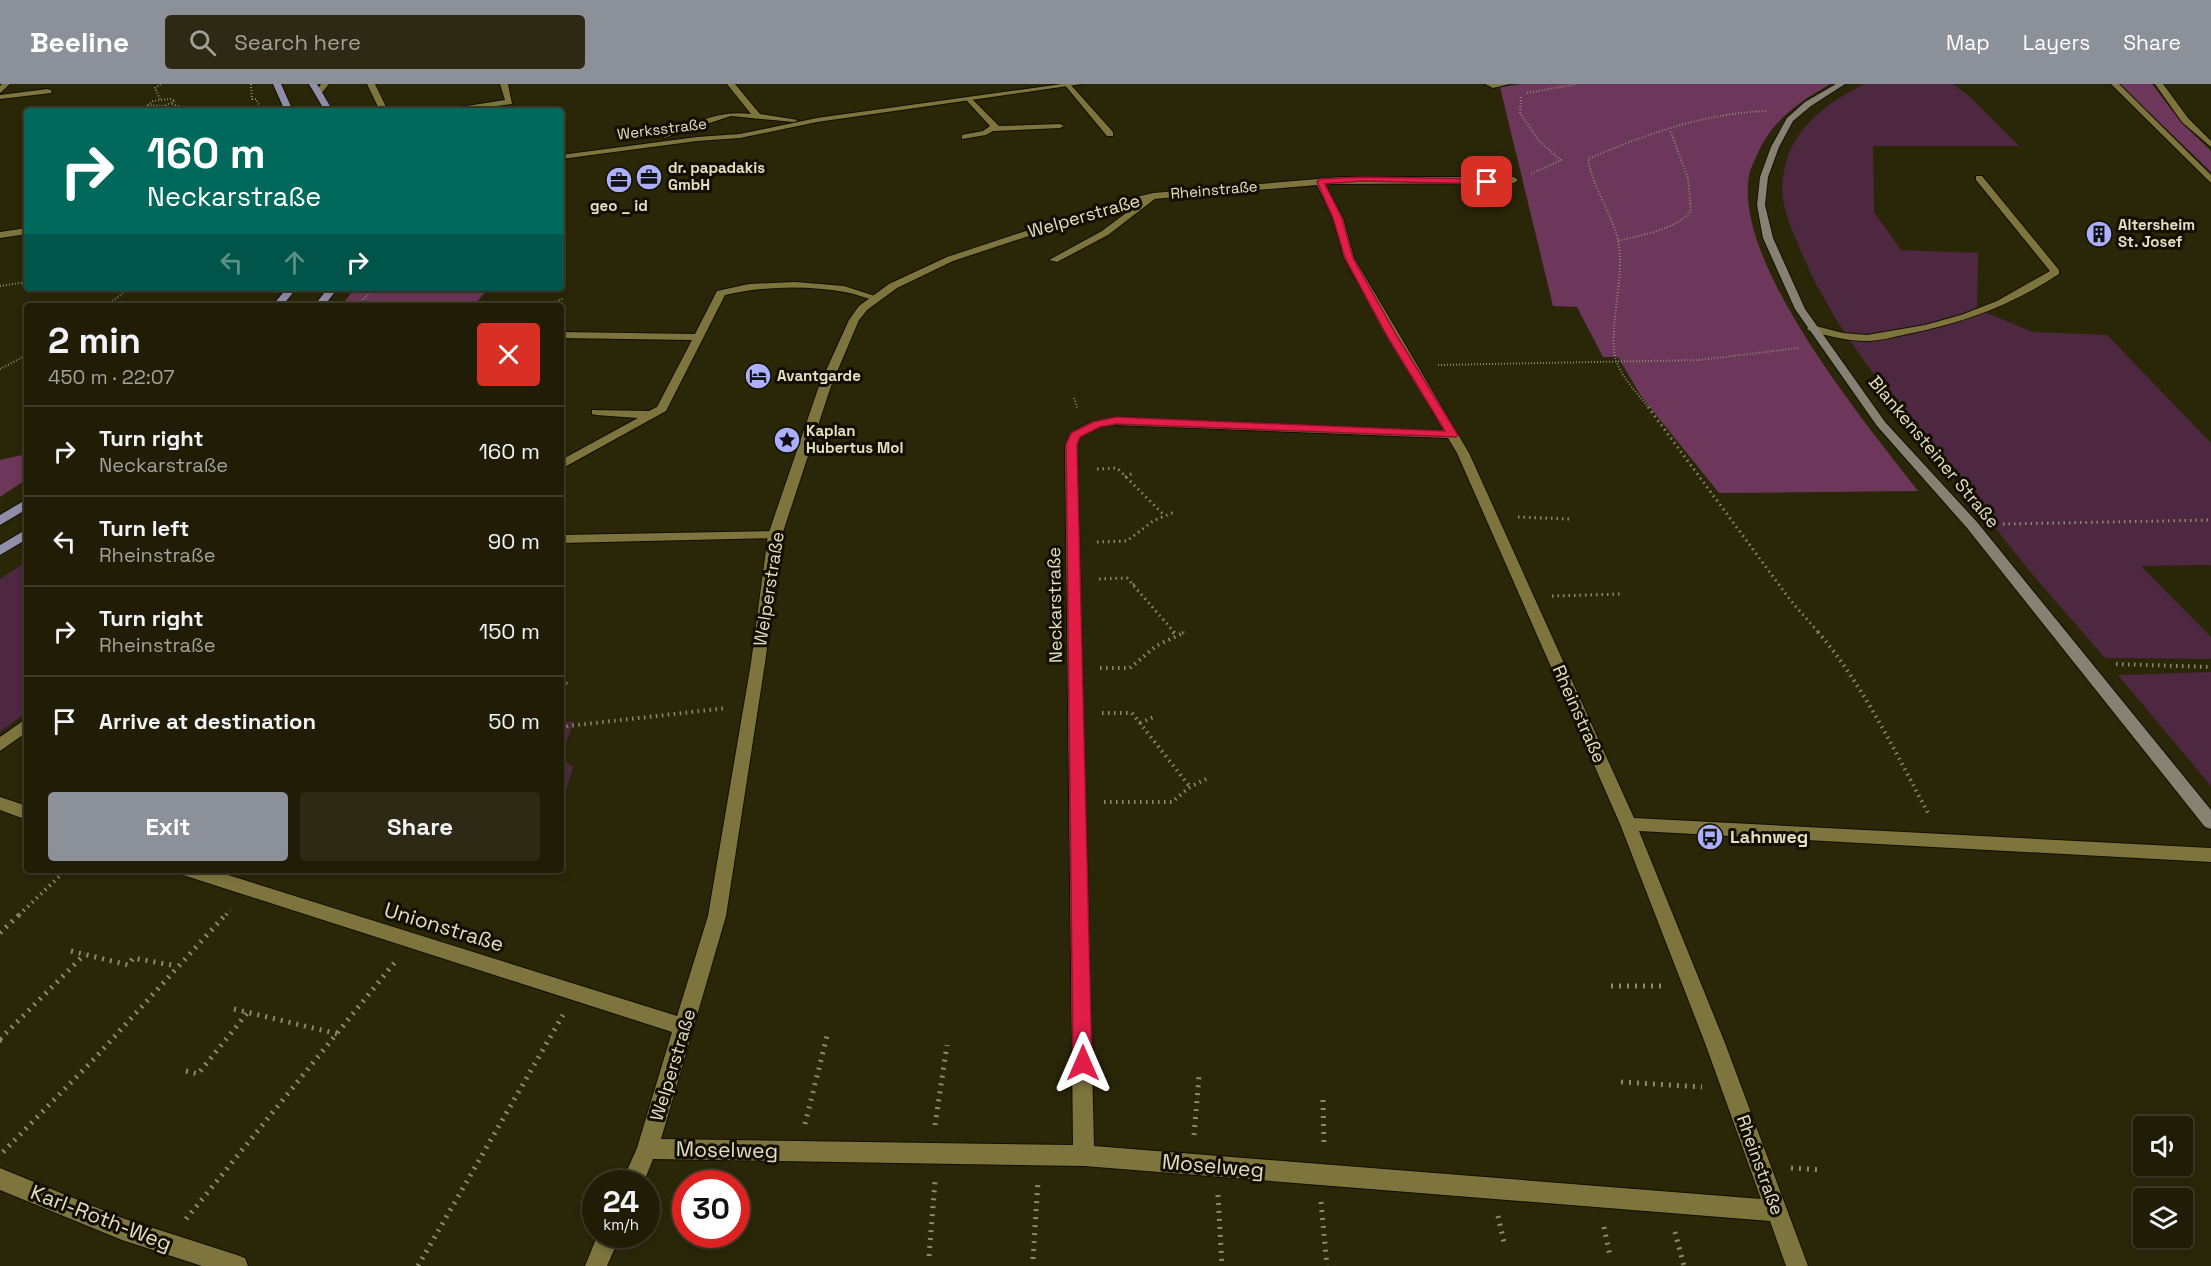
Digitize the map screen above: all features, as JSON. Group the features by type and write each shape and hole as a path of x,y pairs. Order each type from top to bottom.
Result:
{"main road":[{"path":"277,84 288,108"},
{"path":"313,84 327,108"},
{"name":"Blankensteiner Straße","path":"1841,84 1790,120 1775,147 1764,177 1761,205 1768,238 1800,309 1881,424 1972,525 2211,822"},
{"path":"280,303 290,291"},
{"path":"320,303 330,291"},
{"path":"0,521 24,505"},
{"path":"0,551 24,535"}],"street":[{"path":"318,92 325,84"},
{"path":"371,84 383,108"},
{"path":"462,108 509,102 504,84"},
{"name":"Werksstraße","path":"564,157 717,137 734,137 817,120 1078,84"},
{"path":"1488,84 1492,86 1506,84"},
{"path":"2115,84 2211,180"},
{"path":"2159,84 2185,120 2211,145"},
{"path":"1068,86 1110,134"},
{"name":"Werksstraße","path":"611,150 700,125 712,118 727,103 733,88 759,117"},
{"path":"0,97 48,91"},
{"path":"970,99 995,126 994,129"},
{"name":"Werksstraße","path":"712,118 731,114 817,120"},
{"path":"753,133 765,126 766,122 759,117"},
{"name":"Werksstraße","path":"700,125 701,132 717,137"},
{"path":"965,137 994,129 1060,126"},
{"path":"1812,328 1835,335 1865,339 1940,326 1974,316 2002,304 2056,272 1979,178"},
{"name":"Rheinstraße","path":"1054,260 1105,233 1153,196 1362,179 1514,180"},
{"name":"Rheinstraße","path":"1320,182 1338,218 1349,258 1410,366 1463,453 1628,824 1693,986 1797,1266"},
{"name":"Welperstraße","path":"638,1170 647,1149 717,916 751,705 775,535 825,386 854,320 876,298 913,276 950,259 1090,212 1153,196"},
{"path":"0,235 24,231"},
{"path":"564,463 662,409 721,292 732,289 799,286 841,288 876,298"},
{"path":"564,335 700,337"},
{"path":"596,412 650,415"},
{"name":"Neckarstraße","path":"1084,1156 1071,445 1075,435 1097,424 1116,421 1452,435"},
{"path":"564,538 775,535"},
{"path":"0,744 24,726"},
{"path":"0,803 24,812"},
{"path":"1628,824 2211,855"},
{"name":"Unionstraße","path":"198,873 684,1027"},
{"name":"Moselweg","path":"647,1149 1084,1156 1777,1211"},
{"name":"Karl-Roth-Weg","path":"0,1179 122,1229 237,1266"},
{"path":"596,1266 604,1248"}],"path":[{"path":"160,99 155,88 161,84"},
{"path":"251,84 252,99 256,99 260,108"},
{"path":"1514,180 1561,160 1539,141 1520,113 1521,96 1531,92 1577,84"},
{"path":"171,104 174,100 160,99 148,104 155,107 171,104 184,108"},
{"path":"1800,112 1756,111 1739,114 1670,130 1588,159 1618,241 1621,266 1615,338 1616,362 1658,423 1739,528 1791,601 1835,652 1897,754 1942,840"},
{"path":"1618,241 1675,222 1689,216 1693,209 1688,177 1672,142 1670,130"},
{"path":"0,286 24,282"},
{"path":"109,303 127,291"},
{"path":"360,303 372,291"},
{"path":"554,303 564,298"},
{"path":"1410,366 1699,360 1823,344"},
{"path":"0,369 24,357"},
{"path":"1117,468 1165,516"},
{"path":"1125,477 1133,473"},
{"path":"1074,542 1127,541 1153,521 1174,512"},
{"path":"1491,517 1569,519"},
{"path":"1972,525 2211,520"},
{"path":"1103,579 1127,578 1177,636"},
{"path":"1133,585 1138,583"},
{"path":"1527,596 1623,594"},
{"path":"1105,668 1130,668 1156,646 1187,631"},
{"path":"2147,665 2211,667"},
{"path":"564,728 751,705"},
{"path":"1105,713 1132,713 1190,787"},
{"path":"1140,723 1156,716"},
{"path":"1079,802 1172,802 1190,787 1209,777"},
{"path":"0,933 63,873"},
{"path":"0,1154 95,1058 248,890"},
{"path":"166,1243 412,941"},
{"path":"71,951 128,964 133,958 178,967"},
{"path":"0,1040 25,1012 85,954"},
{"path":"1611,986 1693,986"},
{"path":"418,1266 576,992"},
{"path":"234,1009 338,1034"},
{"path":"16,1011 25,1012"},
{"path":"186,1071 198,1074 248,1012"},
{"path":"798,1151 828,1032"},
{"path":"929,1256 934,1153 947,1045"},
{"path":"1191,1165 1199,1076"},
{"path":"1621,1082 1732,1089"},
{"path":"1323,1100 1321,1175 1327,1266"},
{"path":"1033,1259 1040,1155"},
{"path":"1217,1167 1222,1266"}],"shaded area":[{"path":"1521,84 1830,84 1787,114 1778,122 1763,143 1749,176 1750,212 1761,252 1782,296 1808,341 1867,426 1918,491 1719,493 1641,396 1618,357 1603,357 1577,307 1553,306 1500,87"},
{"path":"1864,84 1953,84 1969,96 2019,146 1873,146 1874,212 1901,250 1978,253 1977,309 2033,332 2107,335 2211,443 2211,565 2141,566 2211,637 2211,659 2105,658 2028,569 1889,394 1829,308 1812,277 1789,221 1784,205 1783,179 1792,147 1810,121 1835,101"},
{"path":"2119,84 2152,84 2181,122 2211,151 2211,172"},
{"path":"353,291 486,291 476,303 343,303"},
{"path":"24,455 24,481 0,497 0,460"},
{"path":"24,563 24,714 0,732 0,579"},
{"path":"2211,672 2211,786 2118,675"},
{"path":"574,721 564,749 564,722"},
{"path":"564,760 573,767 564,798"}],"place":[{"name":"dr. papadakis GmbH","path":"649,177"},
{"name":"geo _ id","path":"619,180"},
{"name":"Altersheim St. Josef","path":"2099,234"},
{"name":"Avantgarde","path":"758,376"},
{"name":"Kaplan Hubertus Mol","path":"787,440"},
{"name":"Lahnweg","path":"1710,837"}],"route":[{"path":"1083,1063 1071,445 1075,435 1097,424 1116,421 1452,435 1392,336 1349,258 1338,218 1320,182 1362,179 1487,182"}]}
